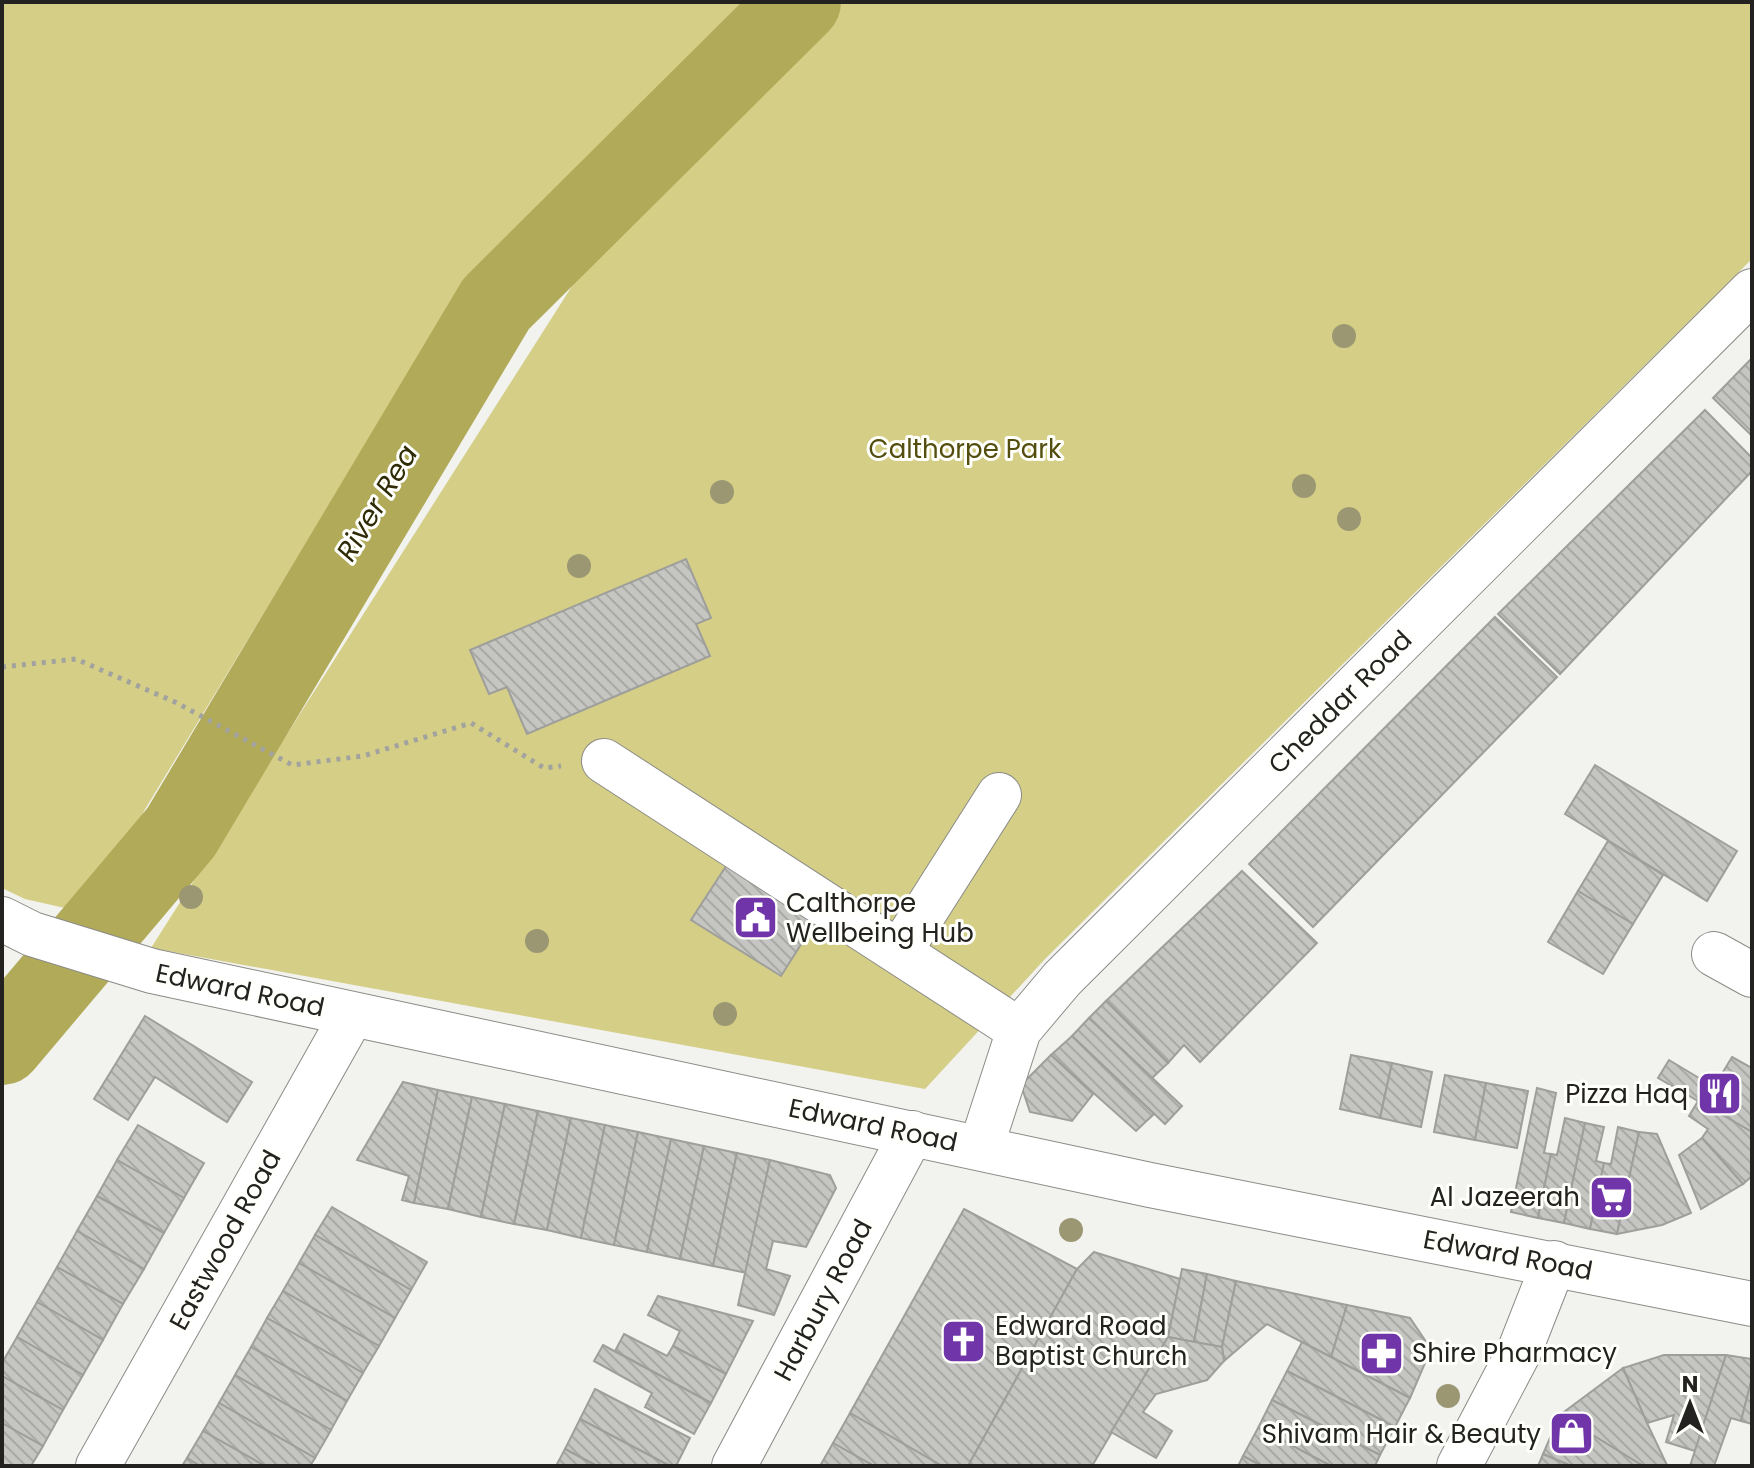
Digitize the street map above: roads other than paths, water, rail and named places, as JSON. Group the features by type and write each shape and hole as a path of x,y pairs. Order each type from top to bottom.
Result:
{"street":[{"name":"Cheddar Road","path":"981,1147 1019,1030 1062,979 1752,291"},
{"path":"604,761 1019,1030"},
{"path":"900,951 999,795"},
{"name":"Edward Road","path":"17,926 152,971 352,1015 1165,1188 1752,1304"},
{"path":"1714,954 1752,975"},
{"name":"Eastwood Road","path":"98,1466 352,1015"},
{"name":"Harbury Road","path":"734,1466 912,1133"},
{"path":"1459,1466 1519,1352 1554,1263"}],"waterway":[{"name":"River Rea","path":"2,1044 181,832 496,304 800,2"}],"place":[{"name":"Calthorpe Wellbeing Hub","path":"755,918"},
{"name":"Pizza Haq","path":"1719,1094"},
{"name":"Al Jazeerah","path":"1611,1197"},
{"name":"Edward Road Baptist Church","path":"964,1341"},
{"name":"Shire Pharmacy","path":"1381,1353"},
{"name":"Shivam Hair & Beauty","path":"1572,1434"}],"park label":[{"name":"Calthorpe Park","path":"965,449"}]}
